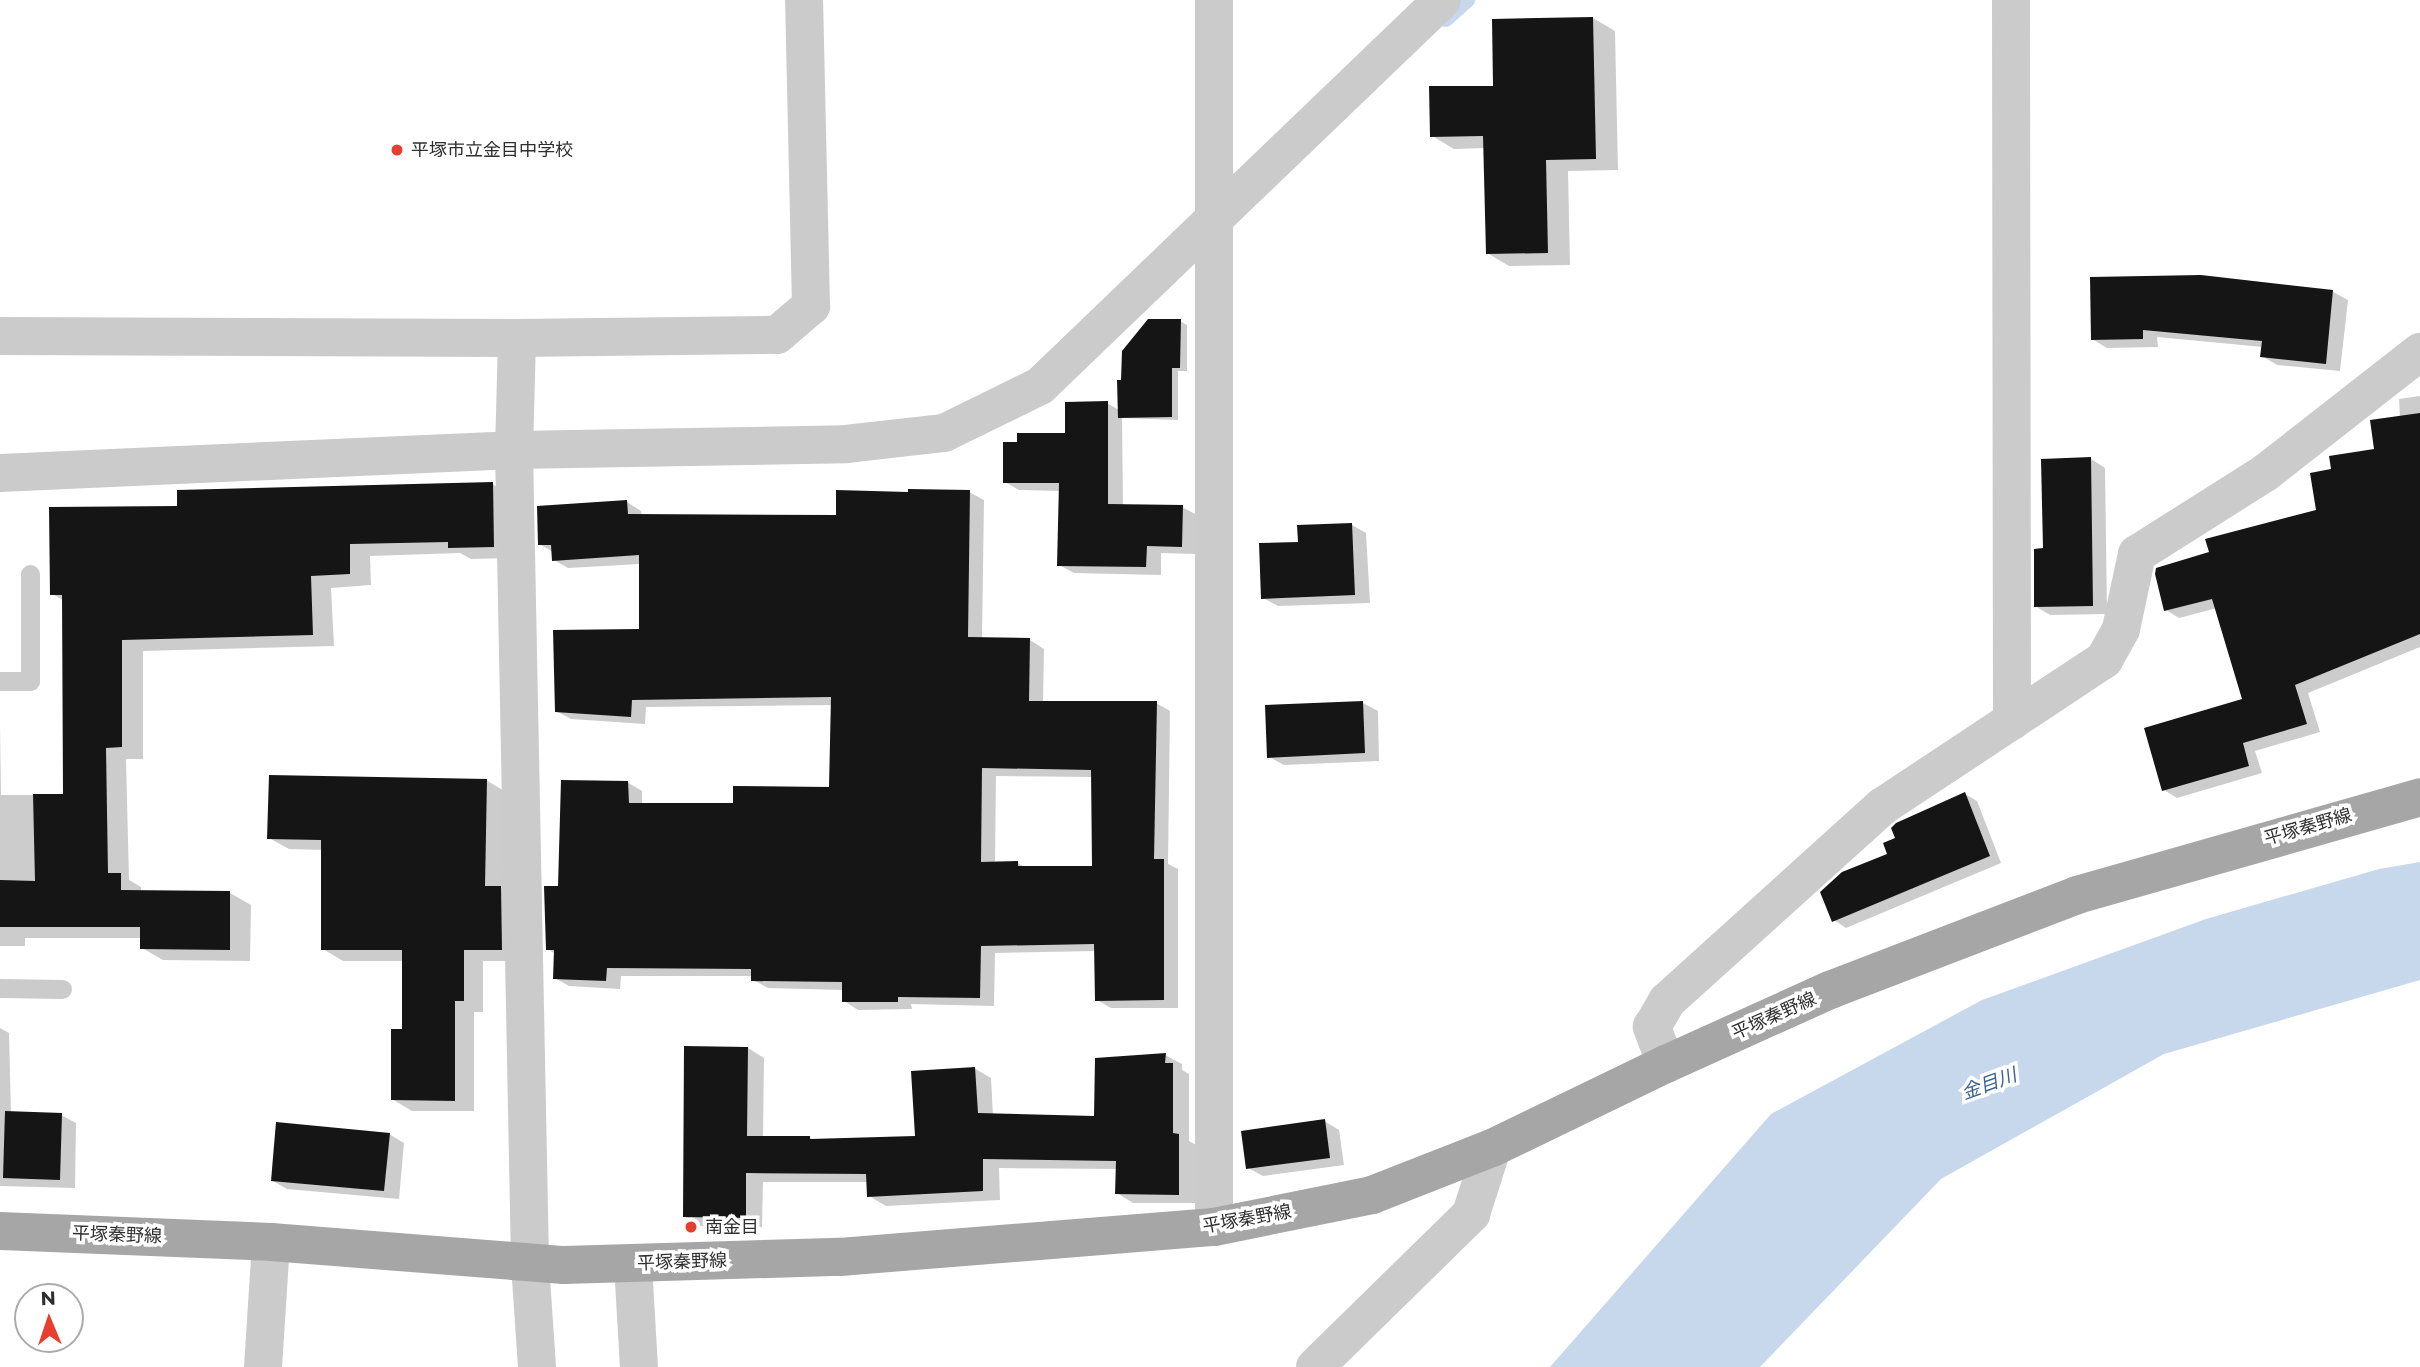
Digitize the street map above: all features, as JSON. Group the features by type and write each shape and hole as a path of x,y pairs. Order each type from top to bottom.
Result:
{"main road":[{"name":"平塚秦野線","path":"0,1231 271,1242 530,1264 633,1264 839,1257 1214,1227 1372,1195 1492,1148 1666,1064 1830,990 2077,895 2420,797"}],"street":[{"path":"0,335 517,338 777,335 811,306 804,0"},
{"path":"1214,0 1214,1227"},
{"path":"0,473 514,450 846,444 944,433 1040,386 1442,0"},
{"path":"2011,0 2012,721"},
{"path":"517,338 514,450 530,1264 537,1367"},
{"path":"1666,1064 1652,1027 1667,1002 1883,806 2104,660 2121,629 2137,554 2266,472 2420,352"},
{"path":"1315,1367 1471,1214 1492,1148"},
{"path":"263,1367 271,1242"},
{"path":"633,1264 639,1367"}],"lane":[{"path":"0,681 30,681 30,574"},
{"path":"0,988 62,989"}],"water":[{"name":"金目川","path":"2420,862 2420,980 2164,1054 1941,1179 1760,1367 1550,1367 1771,1114 1982,1000 2206,919 2379,869"}],"building":[{"path":"1593,17 1596,159 1546,160 1548,253 1486,254 1483,136 1430,137 1429,86 1493,86 1492,19"},
{"path":"2201,275 2333,290 2326,364 2260,357 2262,341 2143,330 2143,339 2091,340 2090,277"},
{"path":"1148,319 1181,319 1180,368 1172,368 1172,417 1118,418 1117,380 1121,380 1122,351"},
{"path":"1108,401 1108,504 1183,505 1182,547 1147,546 1146,567 1057,566 1059,483 1003,483 1003,442 1017,442 1017,433 1065,433 1065,402"},
{"path":"2420,413 2420,634 2295,685 2307,724 2243,743 2249,766 2162,791 2144,728 2242,699 2212,599 2164,611 2156,568 2209,552 2205,539 2316,510 2310,473 2331,469 2329,456 2374,449 2370,420"},
{"path":"2091,457 2093,606 2034,607 2034,549 2043,548 2041,459"},
{"path":"493,482 494,547 448,548 448,542 350,544 350,574 311,576 313,635 122,640 122,747 106,748 108,873 121,873 121,890 230,891 230,950 140,949 140,927 0,927 0,880 35,881 33,794 63,794 62,595 50,595 49,507 177,506 177,490"},
{"path":"908,489 970,490 968,637 1030,638 1029,701 1157,701 1154,859 1164,859 1164,1000 1095,1001 1094,944 981,946 980,998 898,997 898,1002 842,1002 842,982 751,981 751,969 607,968 606,981 553,979 554,950 546,950 544,886 558,886 561,780 628,781 629,803 733,803 733,786 829,787 831,697 632,700 631,717 555,712 553,630 639,629 639,555 552,561 551,545 538,545 537,506 627,500 628,514 836,515 836,490 908,492","holes":["982,768 1091,770 1092,866 1018,866 1018,861 981,862"]},
{"path":"1352,523 1355,595 1261,599 1259,543 1298,542 1297,525"},
{"path":"1363,701 1365,753 1267,758 1265,705"},
{"path":"269,775 487,779 485,886 501,886 502,950 464,950 464,1001 455,1001 455,1101 391,1100 391,1029 402,1029 402,950 321,950 321,840 267,839"},
{"path":"1965,792 1990,856 1832,922 1820,892 1842,872 1887,854 1883,843 1895,838 1891,828 1896,823"},
{"path":"684,1046 748,1047 747,1136 810,1136 810,1139 915,1136 911,1071 975,1067 978,1113 1094,1116 1095,1058 1166,1053 1165,1063 1173,1063 1173,1133 1179,1134 1179,1195 1115,1194 1116,1161 983,1159 983,1191 867,1197 866,1174 746,1173 746,1218 683,1217"},
{"path":"5,1111 62,1113 60,1180 3,1178"},
{"path":"1325,1119 1330,1158 1246,1169 1241,1131"},
{"path":"276,1122 390,1133 384,1191 271,1181"}],"waterway":[{"path":"1446,20 1468,0"}],"place":[{"name":"平塚市立金目中学校","path":"397,150"},
{"name":"南金目","path":"691,1227"}]}
